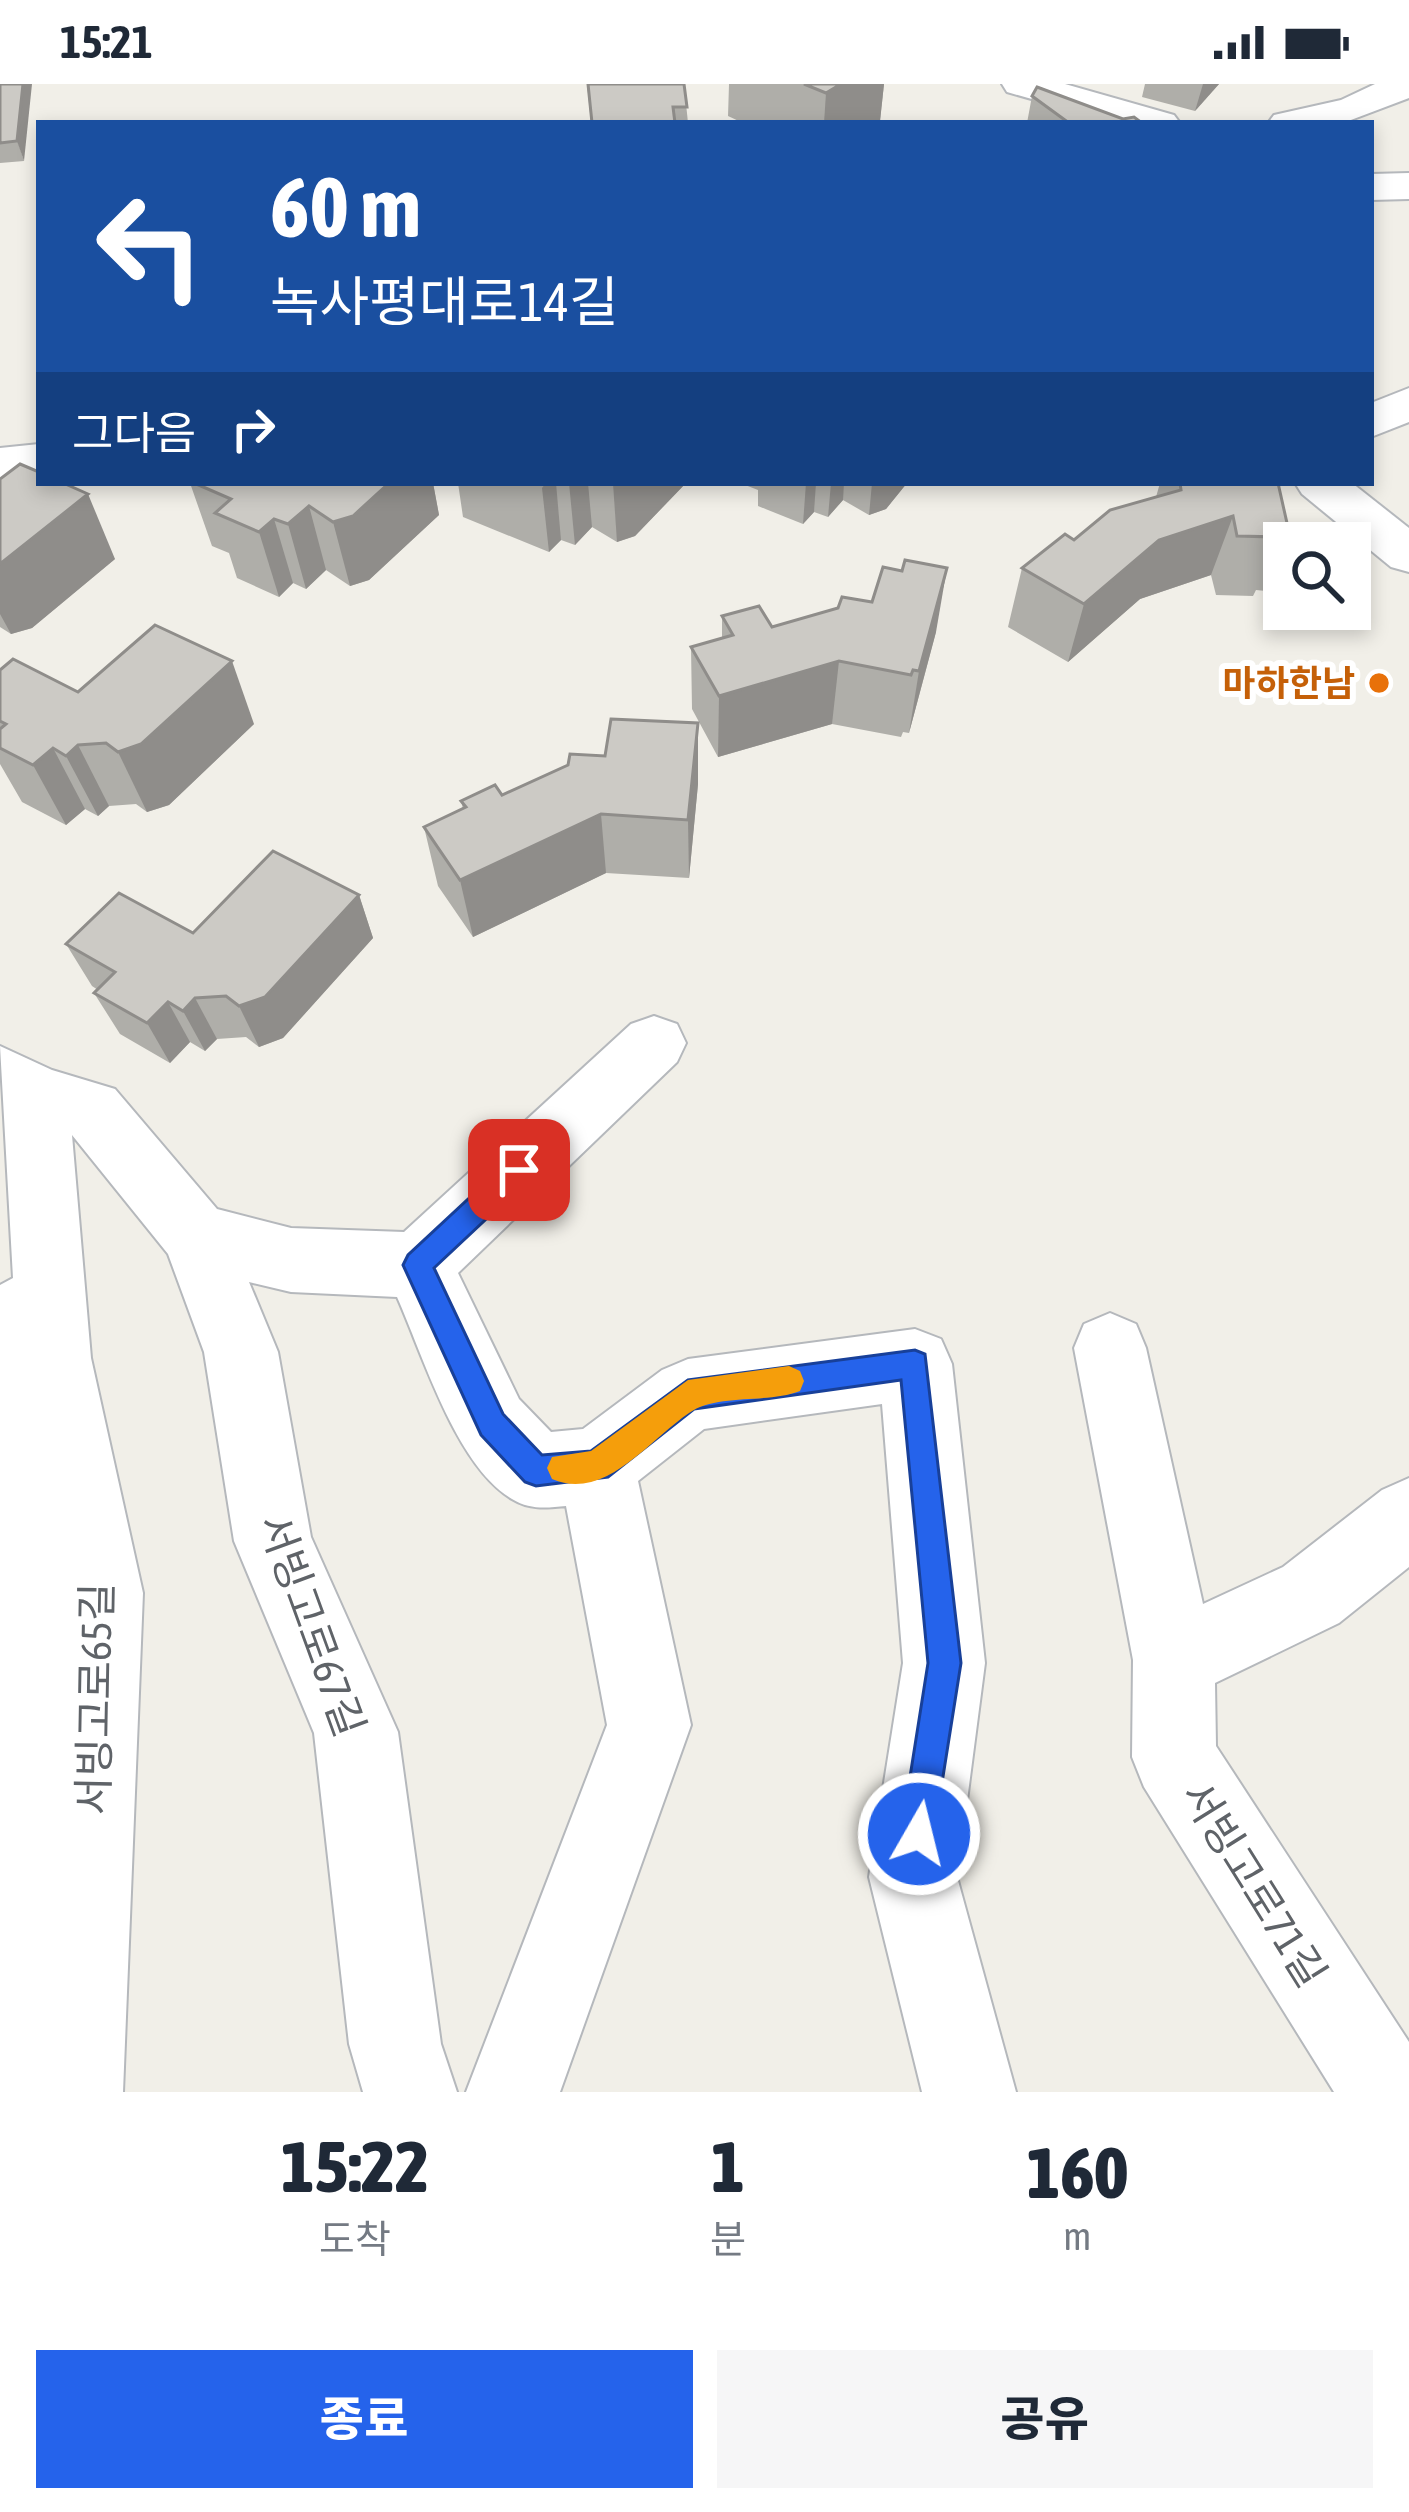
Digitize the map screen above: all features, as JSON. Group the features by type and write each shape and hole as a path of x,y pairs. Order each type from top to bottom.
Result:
{"street":[{"path":"1021,84 1149,120"},
{"path":"1302,120 1353,109 1407,84"},
{"path":"1374,187 1409,186"},
{"path":"0,464 36,460"},
{"path":"1324,486 1409,556"},
{"path":"196,1236 291,1260 418,1265 654,1043"},
{"path":"16,2092 40,1804 12,1423 28,1318 7,1218 8,1140 24,1094"},
{"name":"서빙고로67길","path":"24,1094 92,1109 196,1236 242,1352 273,1540 356,1732 395,2044 410,2092"},
{"name":"서빙고로65길","path":"24,1094 54,1358 103,1593 76,2092"},
{"path":"418,1265 492,1425 536,1471 596,1466 688,1395 915,1364 944,1663 913,1876 969,2092"},
{"name":"서빙고로71길","path":"1110,1348 1174,1660 1174,1757 1387,2092"},
{"path":"513,2092 649,1725 596,1466"},
{"path":"1174,1660 1311,1595 1409,1516"}],"building":[{"path":"0,84 23,84 17,141 0,143"},
{"path":"588,84 684,84 687,107 673,107 675,120 592,120"},
{"path":"804,84 841,84 826,93"},
{"path":"1037,87 1123,119 1138,120 1065,120 1032,96"},
{"path":"20,464 36,471 36,486 70,486 88,494 0,564 0,479"},
{"path":"201,486 386,486 353,516 333,522 309,506 288,524 274,519 259,532 215,513 231,499"},
{"path":"1180,486 1279,486 1287,522 1263,522 1263,537 1237,536 1233,516 1159,540 1084,604 1022,568 1065,534 1074,540 1110,510 1181,490"},
{"path":"905,560 947,568 919,671 911,675 839,661 719,696 691,647 733,635 722,616 759,606 772,627 838,608 842,597 872,602 883,567 902,571"},
{"path":"155,625 232,661 141,744 118,752 106,743 78,745 66,756 53,748 33,765 0,748 0,729 6,724 0,721 0,670 13,659 78,692"},
{"path":"611,719 698,723 688,820 601,814 460,880 424,827 466,807 461,801 495,785 502,795 568,765 570,754 605,756"},
{"path":"273,851 359,895 265,997 239,1006 226,996 195,998 183,1011 168,1002 147,1023 94,993 115,972 66,944 119,893 193,933"}],"slow traffic":[{"path":"563,1468 596,1466 688,1395 789,1381"}],"place":[{"name":"마하한남","path":"1379,683"}],"route":[{"path":"519,1170 418,1265 492,1425 536,1471 596,1466 688,1395 915,1364 944,1663 919,1834"}]}
